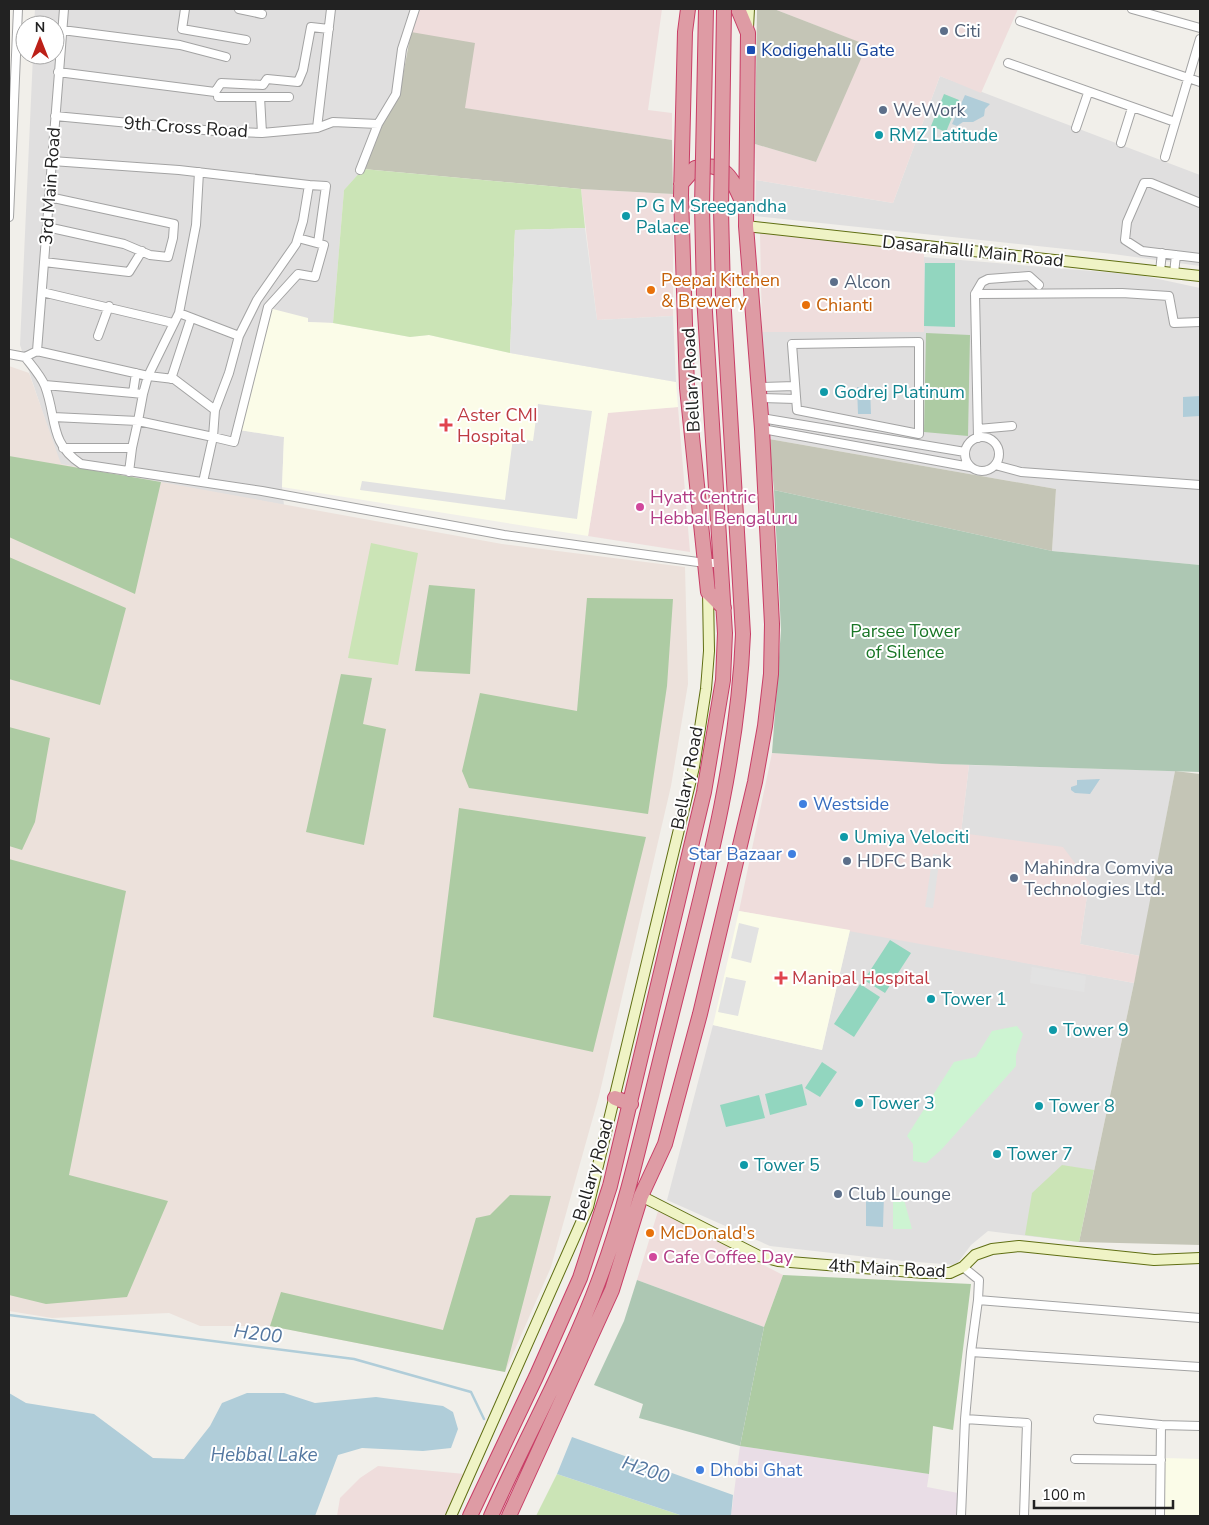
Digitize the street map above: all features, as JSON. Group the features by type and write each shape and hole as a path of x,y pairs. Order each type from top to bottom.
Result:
{"highway":[{"path":"688,9 681,184 687,388 708,592 724,608"},
{"name":"Bellary Road","path":"470,1516 580,1278 610,1186 685,880 715,738 723,680 724,608 704,296 702,206 706,9"},
{"name":"Bellary Road","path":"491,1516 586,1314 600,1278 627,1194 726,793 740,687 743,634 723,295 721,209 724,9"},
{"path":"509,1516 612,1290 641,1196 665,1144 700,1014 755,782 765,726 771,674 772,624 761,423 746,226 748,33 738,9"},
{"path":"681,184 694,168 714,166 729,175 746,212"},
{"path":"615,1098 631,1104"}],"street":[{"path":"9,217 12,58 18,9"},
{"path":"180,45 185,9"},
{"path":"239,9 262,14"},
{"path":"317,128 331,9"},
{"path":"360,170 378,124 396,94 402,49 415,9"},
{"path":"748,33 749,9"},
{"path":"1132,9 1200,28"},
{"path":"1020,21 1200,82"},
{"path":"58,72 214,92 221,83 263,85 267,79 298,82 303,70 311,27 329,29"},
{"path":"182,29 246,40"},
{"path":"65,30 180,45 226,56"},
{"path":"1165,157 1200,39"},
{"path":"1008,63 1088,93 1175,122"},
{"name":"3rd Main Road","path":"37,351 59,65"},
{"path":"1076,128 1088,93"},
{"path":"218,97 289,97"},
{"path":"260,97 262,133"},
{"path":"1121,142 1132,108"},
{"name":"9th Cross Road","path":"55,116 215,131 262,133 317,128 332,122 378,124"},
{"path":"52,161 199,172 326,186 318,243"},
{"path":"130,472 132,448 148,376 179,313 196,225 199,172"},
{"path":"1200,203 1151,183 1144,183 1127,222 1125,240 1142,250 1200,258"},
{"path":"203,482 213,437 215,410 230,373 240,336 257,300 298,238 309,185"},
{"path":"47,227 124,244 159,257 168,256 173,238 174,224 49,197"},
{"name":"Dasarahalli Main Road","path":"746,226 1200,276"},
{"path":"53,417 138,422 234,442 268,307 298,274 315,277 324,245 298,238"},
{"path":"44,262 130,272 142,251"},
{"path":"1160,271 1162,253"},
{"path":"1174,273 1176,255"},
{"path":"978,438 975,294 982,282 988,279 1029,276 1039,285"},
{"path":"42,292 109,306 173,323"},
{"path":"975,294 1122,293 1169,296 1174,323 1200,322"},
{"path":"98,336 109,306"},
{"path":"179,313 240,336"},
{"path":"171,379 191,318"},
{"path":"919,342 919,434 797,410 796,399 792,344 919,342"},
{"path":"9,354 25,357 37,351 148,376 171,379 215,410"},
{"path":"25,357 44,385 63,448 67,455 81,464 203,482 504,535 705,563 721,563"},
{"path":"133,393 136,373"},
{"path":"44,385 143,394"},
{"path":"759,393 795,386"},
{"path":"759,393 796,399"},
{"path":"761,423 965,452"},
{"path":"761,423 986,471 995,465 998,456 996,446 988,439 978,438 969,443 965,457 970,467"},
{"path":"978,428 1012,426"},
{"path":"63,448 132,448"},
{"path":"995,465 1021,472 1200,485"},
{"path":"451,1516 502,1405 588,1207 695,759 707,680 708,592"},
{"name":"4th Main Road","path":"641,1196 760,1256 778,1262 924,1273 950,1273 962,1267 975,1256 992,1249 1020,1246 1154,1260 1200,1258"},
{"path":"960,1516 965,1419 980,1280 962,1267"},
{"path":"978,1300 1200,1318"},
{"path":"971,1352 1200,1367"},
{"path":"965,1419 1027,1423 1024,1516"},
{"path":"1098,1419 1162,1425 1200,1426"},
{"path":"1160,1516 1162,1425"},
{"path":"1075,1459 1161,1460"}],"shaded area":[{"path":"35,9 411,9 394,92 358,170 359,174 344,190 333,323 307,322 308,319 240,430 284,437 282,487 284,505 60,464 20,345 33,65 65,65 65,15 35,15"},
{"path":"419,9 662,9 648,110 672,113 672,140 464,108 411,32"},
{"path":"757,9 774,9 867,45 816,162 755,144"},
{"path":"774,9 1018,9 981,93 940,76 893,203 756,180 755,144 816,162 866,45"},
{"path":"411,32 475,43 465,108 672,140 673,194 581,189 363,169 380,128 399,97"},
{"path":"940,76 1200,175 1200,266 1113,254 755,216 756,180 893,203"},
{"path":"581,189 673,194 673,316 597,320"},
{"path":"585,228 597,320 673,316 676,382 510,353 515,230"},
{"path":"760,233 924,249 924,332 762,332"},
{"path":"924,257 1140,275 1200,288 1200,565 1052,551 1056,489 769,439 762,332 924,332"},
{"name":"Aster CMI Hospital","path":"269,308 308,318 308,322 333,323 410,337 429,335 510,353 676,382 678,407 608,413 588,536 282,487 284,437 239,430"},
{"path":"9,366 29,373 61,464 502,544 685,567 688,684 671,786 599,1096 551,1267 505,1372 270,1326 200,1326 169,1313 52,1318 9,1311"},
{"path":"538,404 592,411 577,519 360,490 362,481 505,500 513,438 533,441"},
{"path":"678,407 690,552 588,536 608,412"},
{"path":"769,439 1056,489 1052,551 774,490"},
{"path":"772,753 969,765 961,833 1063,847 1089,882 1080,944 1140,956 1134,983 739,911"},
{"path":"969,765 1175,771 1140,956 1080,944 1089,882 961,833"},
{"path":"1175,771 1200,774 1200,1245 1079,1242 1134,983"},
{"path":"933,854 940,855 933,908 925,907"},
{"name":"Manipal Hospital","path":"739,911 850,930 822,1050 713,1025"},
{"path":"739,923 759,928 751,963 731,958"},
{"path":"850,930 1134,983 1079,1242 988,1231 971,1245 956,1265 903,1261 770,1246 667,1200 713,1025 822,1050"},
{"path":"1032,967 1086,976 1084,992 1030,983"},
{"path":"726,977 746,981 738,1016 718,1012"},
{"path":"658,1211 783,1275 764,1327 637,1280"},
{"path":"740,1446 929,1474 927,1487 958,1493 956,1516 731,1516"},
{"path":"1164,1458 1200,1459 1200,1516 1163,1516"},
{"path":"378,1466 465,1474 445,1516 337,1516 340,1498 360,1478"}],"green space":[{"path":"944,94 959,100 946,132 931,126"},
{"path":"363,169 581,189 585,228 515,230 510,353 429,335 410,337 333,323 344,190"},
{"path":"925,263 955,263 955,327 924,326"},
{"path":"926,333 970,335 968,436 924,432"},
{"path":"9,456 161,482 135,594 9,537"},
{"name":"Parsee Tower of Silence","path":"774,490 1052,551 1200,565 1200,772 942,764 772,753 781,630"},
{"path":"371,543 418,553 398,665 348,658"},
{"path":"9,557 126,608 100,705 9,679"},
{"path":"429,585 475,589 470,674 415,671"},
{"path":"587,598 673,599 667,686 648,814 469,788 462,771 480,693 577,711"},
{"path":"341,674 372,678 363,724 386,729 364,845 306,832"},
{"path":"9,727 50,738 35,822 22,850 9,846"},
{"path":"459,808 646,837 593,1052 433,1017"},
{"path":"9,859 126,891 69,1175 168,1201 127,1297 46,1304 9,1295"},
{"path":"890,940 911,953 885,993 864,980"},
{"path":"860,984 880,997 854,1037 834,1024"},
{"path":"1017,1026 1023,1034 1016,1055 1016,1066 941,1150 926,1163 913,1161 913,1144 907,1136 954,1062 976,1057 992,1031"},
{"path":"822,1062 837,1072 820,1097 805,1088"},
{"path":"802,1084 807,1105 770,1115 765,1094"},
{"path":"759,1095 765,1118 726,1127 720,1105"},
{"path":"1062,1165 1094,1170 1079,1242 1025,1235 1032,1193"},
{"path":"510,1195 551,1196 505,1372 270,1326 281,1292 443,1330 476,1218 490,1215"},
{"path":"903,1196 912,1229 893,1229 893,1197"},
{"path":"783,1275 971,1284 953,1430 933,1426 929,1474 740,1446 764,1327"},
{"path":"637,1280 764,1327 740,1446 639,1418 643,1404 594,1385 624,1321"},
{"path":"557,1474 683,1516 536,1516"}],"water":[{"path":"965,95 990,104 985,109 984,116 973,122 963,122 957,126 952,124"},
{"path":"857,387 870,387 871,414 858,414"},
{"path":"1200,396 1200,416 1183,417 1183,397"},
{"path":"1100,779 1090,794 1075,793 1071,790 1071,787 1077,785 1077,780"},
{"path":"866,1194 884,1194 883,1227 866,1226"},
{"name":"Hebbal Lake","path":"9,1393 26,1403 94,1414 153,1458 184,1459 210,1426 222,1403 247,1393 284,1393 315,1403 376,1397 443,1406 453,1412 458,1429 451,1448 423,1451 362,1448 338,1455 315,1516 9,1516"},
{"path":"572,1437 733,1495 731,1516 683,1516 557,1474"}],"waterway":[{"name":"H200","path":"9,1315 354,1359 471,1392 484,1419"}],"place":[{"name":"Citi","path":"944,31"},
{"name":"Kodigehalli Gate","path":"751,50"},
{"name":"WeWork","path":"883,110"},
{"name":"RMZ Latitude","path":"879,135"},
{"name":"P G M Sreegandha Palace","path":"626,216"},
{"name":"Alcon","path":"834,282"},
{"name":"Peepai Kitchen & Brewery","path":"651,290"},
{"name":"Chianti","path":"806,305"},
{"name":"Godrej Platinum","path":"824,392"},
{"name":"Aster CMI Hospital","path":"446,425"},
{"name":"Hyatt Centric Hebbal Bengaluru","path":"640,507"},
{"name":"Westside","path":"803,804"},
{"name":"Umiya Velociti","path":"844,837"},
{"name":"Star Bazaar","path":"792,854"},
{"name":"HDFC Bank","path":"847,861"},
{"name":"Mahindra Comviva Technologies Ltd.","path":"1014,878"},
{"name":"Manipal Hospital","path":"781,978"},
{"name":"Tower 1","path":"931,999"},
{"name":"Tower 9","path":"1053,1030"},
{"name":"Tower 3","path":"859,1103"},
{"name":"Tower 8","path":"1039,1106"},
{"name":"Tower 7","path":"997,1154"},
{"name":"Tower 5","path":"744,1165"},
{"name":"Club Lounge","path":"838,1194"},
{"name":"McDonald's","path":"650,1233"},
{"name":"Cafe Coffee Day","path":"653,1257"},
{"name":"Dhobi Ghat","path":"700,1470"}]}
